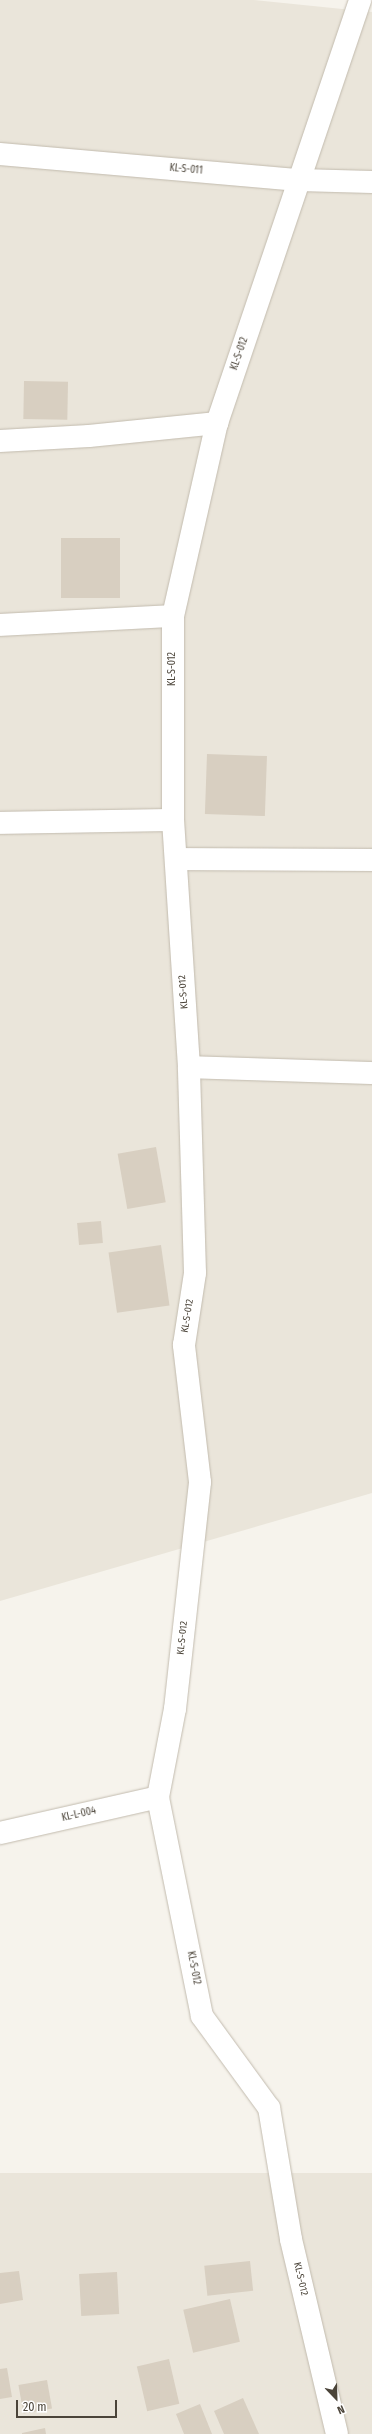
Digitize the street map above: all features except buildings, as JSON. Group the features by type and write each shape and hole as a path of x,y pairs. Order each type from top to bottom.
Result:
{"street":[{"name":"KL-S-012","path":"337,2434 291,2239 269,2108 202,2016 158,1797 175,1709 200,1482 184,1345 195,1273 189,1067 173,820 173,616 217,423 360,0"},
{"name":"KL-S-011","path":"0,154 299,180 372,182"},
{"path":"0,441 89,436 217,423"},
{"path":"0,625 173,616"},
{"path":"0,823 173,820"},
{"path":"176,859 372,860"},
{"path":"189,1067 372,1073"},
{"name":"KL-L-004","path":"0,1833 158,1797"}],"shaded area":[{"path":"0,0 254,0 372,12 372,1493 0,1601"},
{"path":"0,2173 372,2173 372,2434 0,2434"}]}
